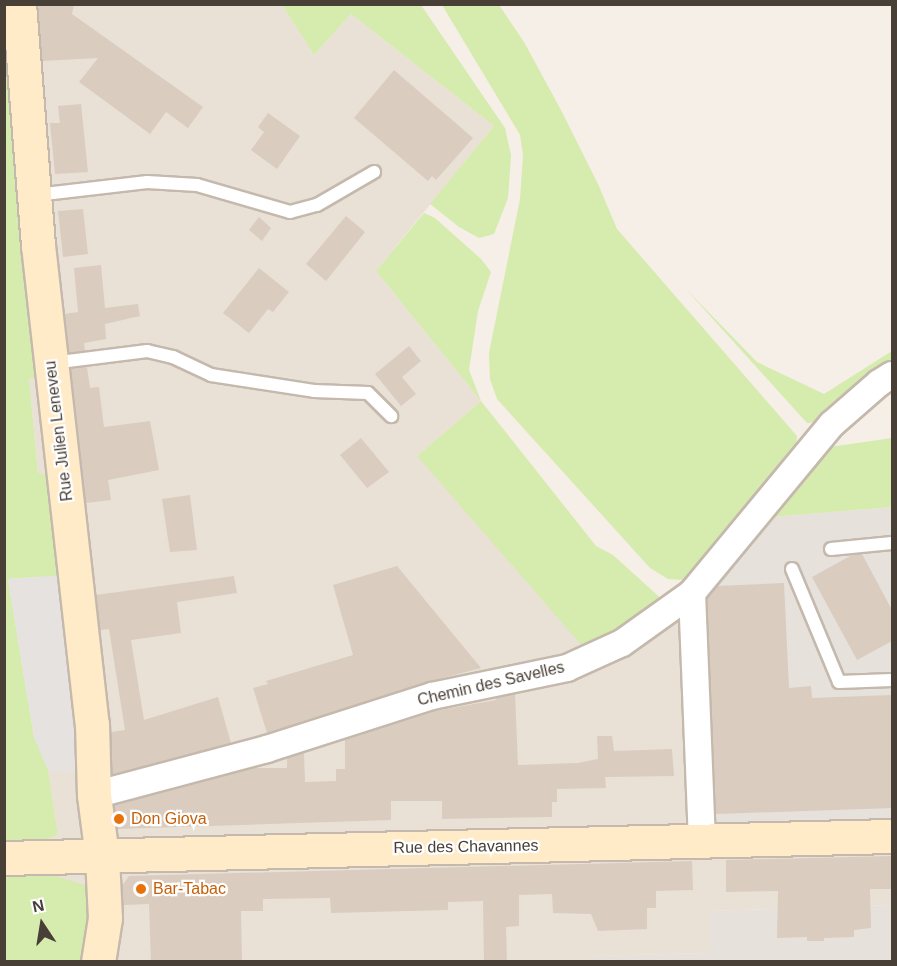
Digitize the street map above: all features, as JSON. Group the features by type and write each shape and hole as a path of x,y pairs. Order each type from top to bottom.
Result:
{"street":[{"name":"Rue Julien Leneveu","path":"19,4 51,363 92,724 94,795 102,856 105,929 98,962"},
{"name":"Chemin des Savelles","path":"94,795 267,749 432,696 567,668 622,643 692,593 832,424 879,383 892,375"},
{"path":"692,593 702,842"},
{"name":"Rue des Chavannes","path":"4,858 892,836"}],"lane":[{"path":"35,195 147,182 197,184 290,212 317,205 374,172"},
{"path":"51,363 147,351 173,357 211,375 314,392 368,393 391,416"},
{"path":"831,549 892,543"},
{"path":"792,569 839,682 892,680"}],"shaded area":[{"path":"15,5 282,5 314,55 351,14 494,126 376,271 481,401 417,456 666,603 892,830 892,905 711,911 710,953 588,956 588,962 82,961 92,931 40,872 40,842 58,835 48,770 34,737 38,473 29,379 47,374"},
{"path":"892,507 892,830 706,835 699,597 759,518"},
{"path":"66,575 88,774 48,770 34,737 8,579"},
{"path":"892,905 892,961 588,962 587,956 709,953 710,911"}],"green space":[{"path":"4,5 47,374 29,379 38,473 51,476 66,575 8,579 34,737 48,770 58,835 40,842 40,871 91,887 92,931 82,961 5,962"},
{"path":"282,5 421,5 505,128 511,155 508,198 494,234 479,238 459,227 430,204 494,126 351,14 314,55"},
{"path":"442,5 499,5 524,42 562,112 598,184 617,229 797,436 796,449 696,570 683,580 668,579 650,568 497,399 490,379 489,353 520,199 523,155 520,135"},
{"path":"424,213 435,218 481,259 491,272 478,311 469,370 481,401 376,271"},
{"path":"685,288 757,362 824,394 892,351 892,364 818,422 807,423"},
{"path":"481,401 596,546 613,555 666,603 616,633 584,648 417,456"},
{"path":"892,438 892,507 759,518 816,449"}],"building":[{"path":"38,4 74,4 72,14 203,107 188,128 166,112 150,134 79,82 98,58 42,61"},
{"path":"394,70 473,138 436,180 432,176 428,181 354,118"},
{"path":"81,104 88,172 55,174 50,123 60,123 58,106"},
{"path":"268,113 300,136 277,169 251,150 264,132 258,127"},
{"path":"83,209 88,254 63,257 58,211"},
{"path":"346,216 365,232 326,281 306,264"},
{"path":"259,217 271,228 262,241 249,230"},
{"path":"101,265 105,308 138,304 140,316 105,324 106,339 84,343 85,351 69,353 65,314 78,312 74,268"},
{"path":"259,268 289,292 273,312 268,309 249,333 223,313"},
{"path":"409,346 421,361 402,377 416,394 401,406 375,374"},
{"path":"87,367 90,388 99,387 104,427 150,421 159,470 108,480 111,500 86,503 71,369"},
{"path":"361,438 389,472 367,488 340,455"},
{"path":"190,495 197,550 170,552 162,499"},
{"path":"862,554 892,610 892,641 857,660 812,577 852,555"},
{"path":"397,566 481,668 427,682 267,733 253,688 268,684 266,681 353,655 333,585"},
{"path":"234,576 237,593 177,602 181,633 131,640 144,720 218,697 231,743 112,775 111,732 125,730 109,629 100,630 96,595"},
{"path":"784,583 789,688 811,686 812,698 892,695 892,808 716,814 707,598 717,586"},
{"path":"515,694 518,765 578,763 598,759 597,736 612,736 614,751 672,749 674,776 605,777 606,788 557,789 557,802 552,802 552,817 442,819 442,801 391,801 391,820 117,829 114,805 253,768 287,768 287,758 304,753 305,782 336,781 336,769 345,769 345,740 436,711 496,700 496,698"},
{"path":"892,856 892,889 870,889 871,928 854,930 854,937 824,938 824,941 807,941 807,937 777,938 778,891 726,892 726,860"},
{"path":"692,861 693,890 656,891 656,908 647,908 647,929 598,931 591,914 553,913 552,894 519,895 519,926 506,927 507,962 484,962 483,901 448,902 448,910 331,913 330,898 263,899 263,911 241,911 242,962 151,962 149,904 123,905 122,886 129,876"}],"place":[{"name":"Don Giova","path":"119,819"},
{"name":"Bar-Tabac","path":"141,889"}]}
